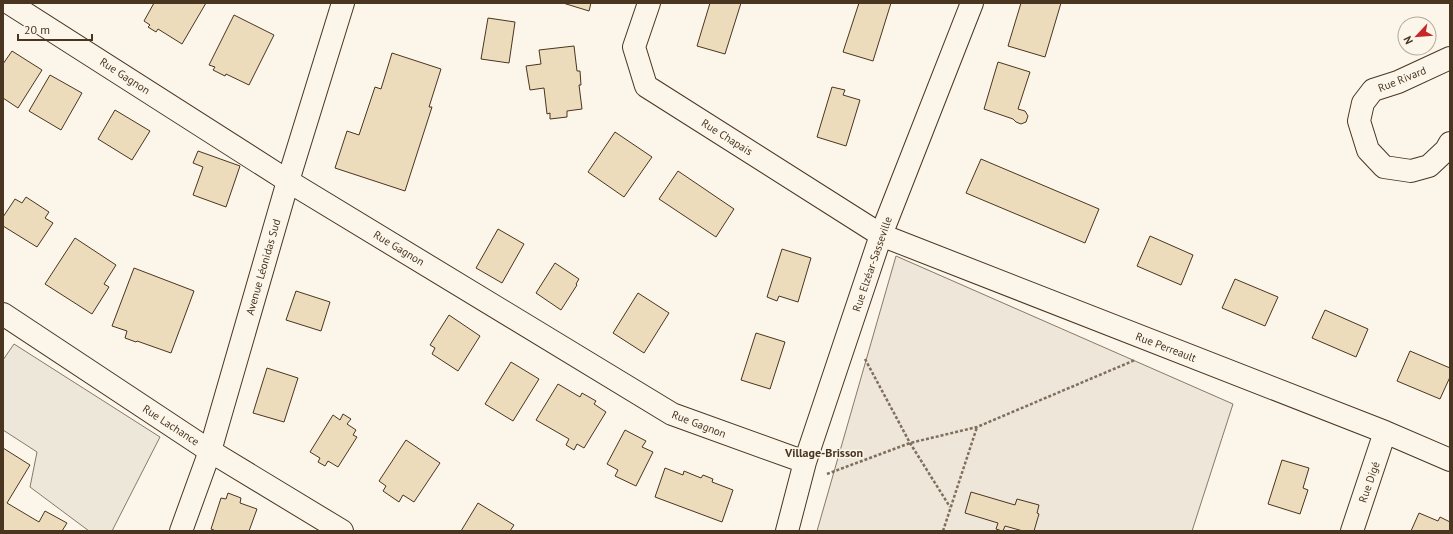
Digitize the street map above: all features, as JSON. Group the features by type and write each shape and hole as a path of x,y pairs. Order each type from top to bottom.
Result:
{"street":[{"name":"Rue Gagnon","path":"9,3 288,181 672,414 805,462"},
{"name":"Avenue Léonidas Sud","path":"181,531 210,451 288,181 343,3"},
{"name":"Rue Chapais","path":"649,3 634,47 646,86 881,235"},
{"name":"Rue Elzéar-Sasseville","path":"787,531 805,462 881,235 972,3"},
{"name":"Rue Rivard","path":"1450,58 1398,82 1373,90 1363,103 1359,121 1368,150 1384,167 1411,171 1429,166 1446,150 1450,143"},
{"name":"Rue Perreault","path":"881,235 1385,432 1450,460"},
{"name":"Rue Lachance","path":"3,314 210,451 342,531"},
{"name":"Rue Digé","path":"1352,531 1385,432"}],"path":[{"path":"849,329 910,443 950,507"},
{"path":"799,484 910,443 977,427 1166,347"},
{"path":"943,531 977,427"}],"shaded area":[{"path":"896,256 1233,404 1192,531 817,531"},
{"path":"14,344 160,437 112,531 89,531 30,487 37,452 3,430 3,360"}],"building":[{"path":"154,3 206,3 182,44 158,29 156,32 148,27 150,25 144,21"},
{"path":"563,3 591,3 589,11"},
{"path":"710,3 741,3 725,54 697,46"},
{"path":"859,3 891,3 873,61 843,52"},
{"path":"1021,3 1061,3 1045,57 1008,46"},
{"path":"234,15 274,35 249,85 226,74 225,76 213,70 215,67 209,65"},
{"path":"488,18 515,22 509,63 481,59"},
{"path":"574,46 577,71 580,71 581,85 579,85 582,109 567,111 567,117 550,119 550,113 547,114 544,88 530,90 526,66 541,64 539,50"},
{"path":"12,51 42,70 18,108 3,98 3,64"},
{"path":"392,53 441,69 429,107 432,107 405,191 335,168 347,131 359,135 375,87 381,89"},
{"path":"998,62 1030,72 1018,109 1025,111 1028,116 1026,122 1021,124 1013,119 984,109"},
{"path":"50,75 82,93 61,130 29,111"},
{"path":"832,87 845,90 843,95 860,100 846,146 817,137"},
{"path":"115,110 150,131 132,160 98,139"},
{"path":"615,132 652,157 624,197 588,172"},
{"path":"198,151 240,166 226,207 193,195 203,167 193,163"},
{"path":"981,159 1099,209 1085,243 966,193"},
{"path":"678,171 734,209 716,237 659,199"},
{"path":"26,197 49,212 45,218 53,223 37,247 3,226 3,217 15,199 22,203"},
{"path":"498,229 524,244 502,283 476,268"},
{"path":"1150,236 1193,255 1181,285 1137,266"},
{"path":"75,238 116,265 104,284 109,287 92,314 45,284"},
{"path":"782,249 811,258 798,302 779,296 777,301 767,297"},
{"path":"555,263 579,279 576,284 577,285 561,310 536,293"},
{"path":"134,268 194,291 171,353 125,338 127,331 112,326"},
{"path":"1235,279 1278,297 1265,326 1222,308"},
{"path":"296,291 330,302 321,331 286,320"},
{"path":"638,293 669,313 644,353 613,333"},
{"path":"1325,310 1368,329 1356,357 1312,338"},
{"path":"449,315 480,336 458,371 432,354 435,348 430,345"},
{"path":"756,333 785,342 770,389 741,380"},
{"path":"1410,351 1450,368 1450,377 1440,399 1397,381"},
{"path":"511,362 539,379 513,421 485,404"},
{"path":"267,368 298,378 284,422 253,413"},
{"path":"558,384 580,397 582,393 596,401 594,404 606,412 584,448 577,444 574,450 566,445 569,439 536,420"},
{"path":"343,414 351,419 347,424 356,430 353,435 357,437 338,467 328,461 325,466 318,462 320,458 310,452 333,415 340,420"},
{"path":"625,430 646,441 642,447 653,452 636,486 615,476 618,470 607,464"},
{"path":"406,440 440,463 414,502 403,495 399,502 383,491 386,486 379,481"},
{"path":"3,448 30,465 7,503 39,522 45,511 67,523 62,531 3,531"},
{"path":"1282,460 1309,468 1303,488 1308,490 1300,514 1268,504"},
{"path":"665,468 683,475 684,471 701,478 703,475 713,479 712,482 733,490 722,522 655,497"},
{"path":"971,492 1015,505 1017,499 1039,505 1037,513 1039,514 1034,531 1023,531 1005,526 1002,531 996,529 998,523 965,513"},
{"path":"228,493 241,498 240,503 257,509 249,531 216,531 211,529 221,498 226,499"},
{"path":"478,503 514,525 510,531 461,531"},
{"path":"1419,513 1438,521 1440,517 1450,522 1450,531 1411,531"}],"district":[{"name":"Village-Brisson","path":"824,452"}]}
